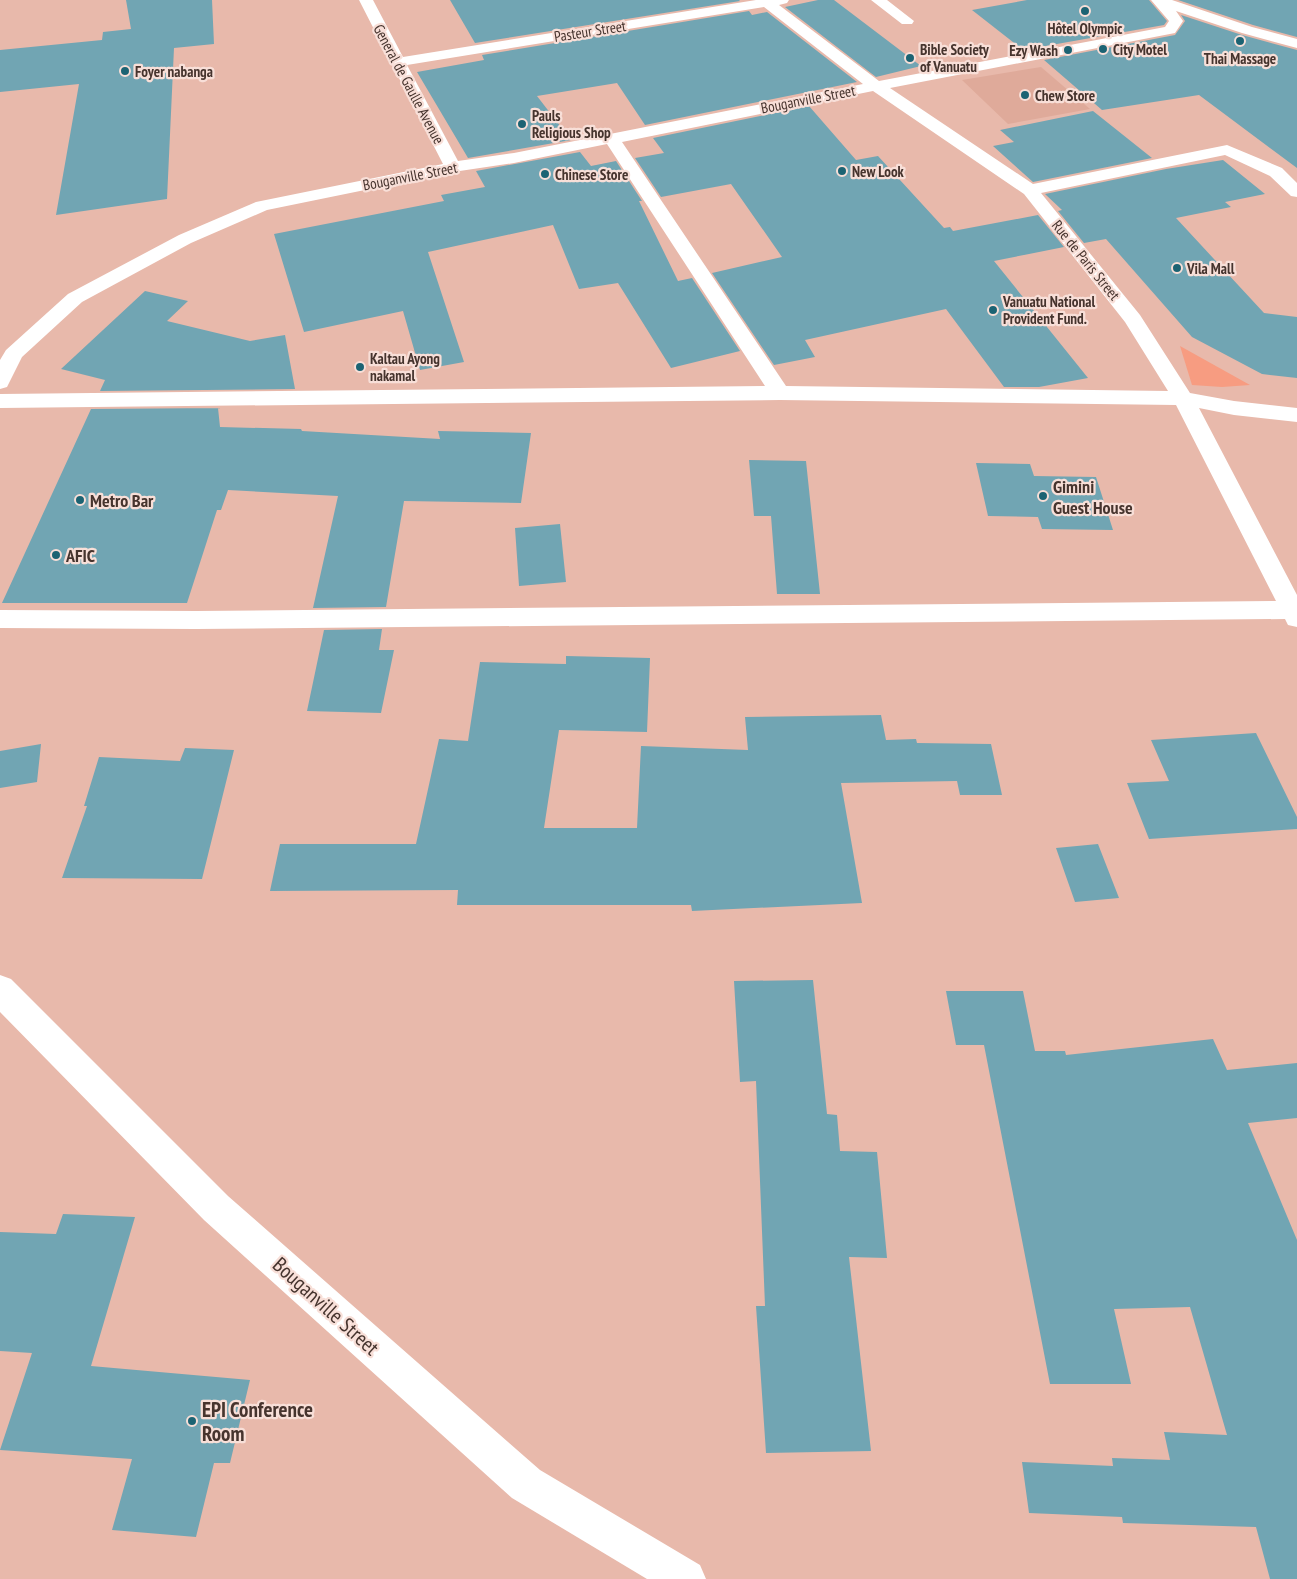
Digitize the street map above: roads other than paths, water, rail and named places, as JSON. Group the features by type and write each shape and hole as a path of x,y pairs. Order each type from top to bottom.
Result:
{"street":[{"name":"General de Gaulle Avenue","path":"366,0 454,167"},
{"name":"Pasteur Street","path":"397,62 765,1 782,0"},
{"path":"878,0 907,21"},
{"name":"Rue de Paris Street","path":"765,1 876,86 1030,190 1133,319 1183,398 1294,611"},
{"path":"1160,1 1247,30 1297,44"},
{"path":"1160,1 1173,14 1176,21 1170,30"},
{"name":"Bouganville Street","path":"0,382 7,355 75,298 185,239 262,206 454,167 514,158 1170,30 1189,27 1247,30"},
{"path":"611,138 780,392"},
{"path":"1030,190 1226,150 1276,172 1297,192"},
{"path":"0,401 780,392 1183,398 1234,408 1297,415"},
{"path":"0,618 196,620 1294,611"},
{"name":"Bouganville Street","path":"0,990 216,1208 526,1484 686,1579"}],"place":[{"name":"Hôtel Olympic","path":"1085,11"},
{"name":"Thai Massage","path":"1240,41"},
{"name":"City Motel","path":"1103,49"},
{"name":"Ezy Wash","path":"1068,50"},
{"name":"Bible Society of Vanuatu","path":"910,58"},
{"name":"Foyer nabanga","path":"125,71"},
{"name":"Chew Store","path":"1025,95"},
{"name":"Pauls Religious Shop","path":"522,124"},
{"name":"New Look","path":"842,171"},
{"name":"Chinese Store","path":"545,174"},
{"name":"Vila Mall","path":"1177,268"},
{"name":"Vanuatu National Provident Fund.","path":"993,310"},
{"name":"Kaltau Ayong nakamal","path":"360,367"},
{"name":"Gimini Guest House","path":"1043,496"},
{"name":"Metro Bar","path":"80,500"},
{"name":"AFIC","path":"56,555"},
{"name":"EPI Conference Room","path":"192,1421"}]}
